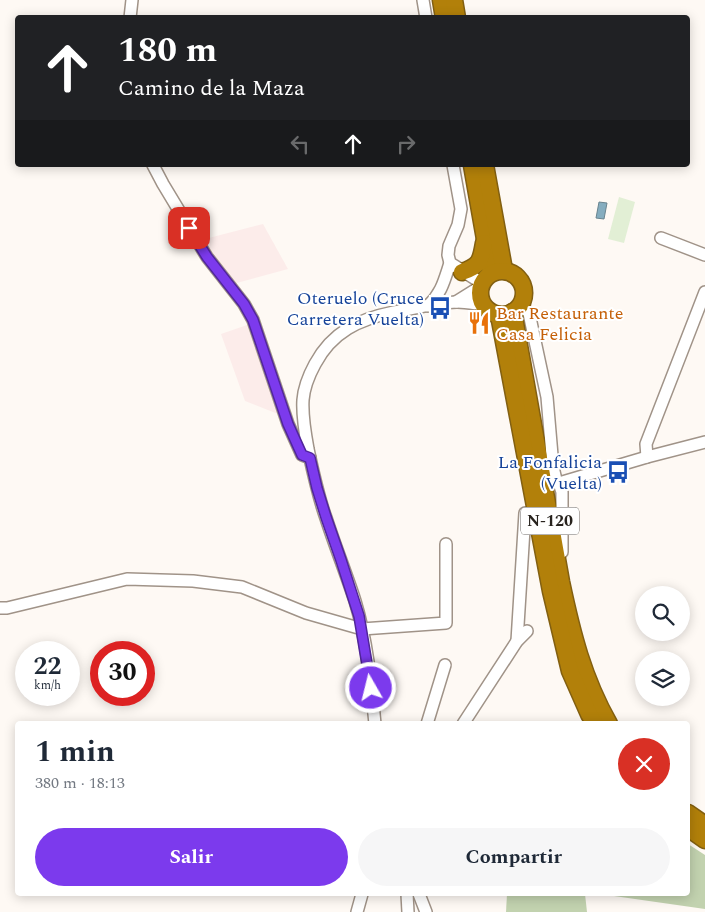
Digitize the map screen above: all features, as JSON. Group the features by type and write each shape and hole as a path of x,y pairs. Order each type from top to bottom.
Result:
{"highway":[{"path":"441,0 444,15"},
{"path":"454,0 456,15"},
{"path":"472,167 485,236 489,278"},
{"path":"485,167 489,278 480,297 490,312 511,310"},
{"path":"456,267 471,269 478,264 482,256 485,236"},
{"name":"N-120","path":"489,278 515,275 522,284 524,295 511,310 551,591 570,671 593,721"},
{"name":"N-120","path":"511,310 570,624 581,662 598,704 607,721"},
{"path":"690,815 705,826"},
{"path":"690,829 705,840"}],"street":[{"path":"130,15 132,0"},
{"path":"423,0 426,15"},
{"path":"154,167 207,257 244,304 253,320 288,424 302,455 310,458"},
{"path":"453,167 461,210 458,225 449,246 448,255 456,267 489,278"},
{"path":"661,238 705,255"},
{"path":"428,306 436,298 456,267"},
{"path":"456,302 489,278"},
{"path":"647,456 646,444 705,292"},
{"path":"375,721 362,629 354,599 321,502 304,428 303,400 307,382 311,371 332,340 354,324 382,314 428,306 456,302 484,305"},
{"path":"511,310 529,313 545,383 552,467 562,492 562,582"},
{"path":"559,483 647,456 705,442"},
{"path":"516,641 525,513"},
{"path":"0,608 127,579 193,581 242,587 306,613 362,629 446,623 446,544"},
{"path":"465,721 516,641 527,631"},
{"path":"428,721 445,665"},
{"path":"357,912 361,896"},
{"path":"407,896 408,912"},
{"path":"421,896 426,912"}],"shaded area":[{"path":"263,224 288,269 233,284 201,240"},
{"path":"247,325 278,414 245,401 221,334"}],"green space":[{"path":"619,197 635,202 624,243 608,239"},
{"path":"690,845 705,855 705,909 614,896 690,896"},
{"path":"507,896 585,896 587,912 506,912"}],"water":[{"path":"599,202 607,203 604,219 596,218"}],"place":[{"name":"Oteruelo (Cruce Carretera Vuelta)","path":"440,308"},
{"name":"Bar Restaurante Casa Felicia","path":"479,323"},
{"name":"La Fonfalicia (Vuelta)","path":"618,472"}],"route":[{"path":"189,228 207,257 244,304 253,320 292,434 302,455 310,458 317,488 359,616 371,688"}]}
